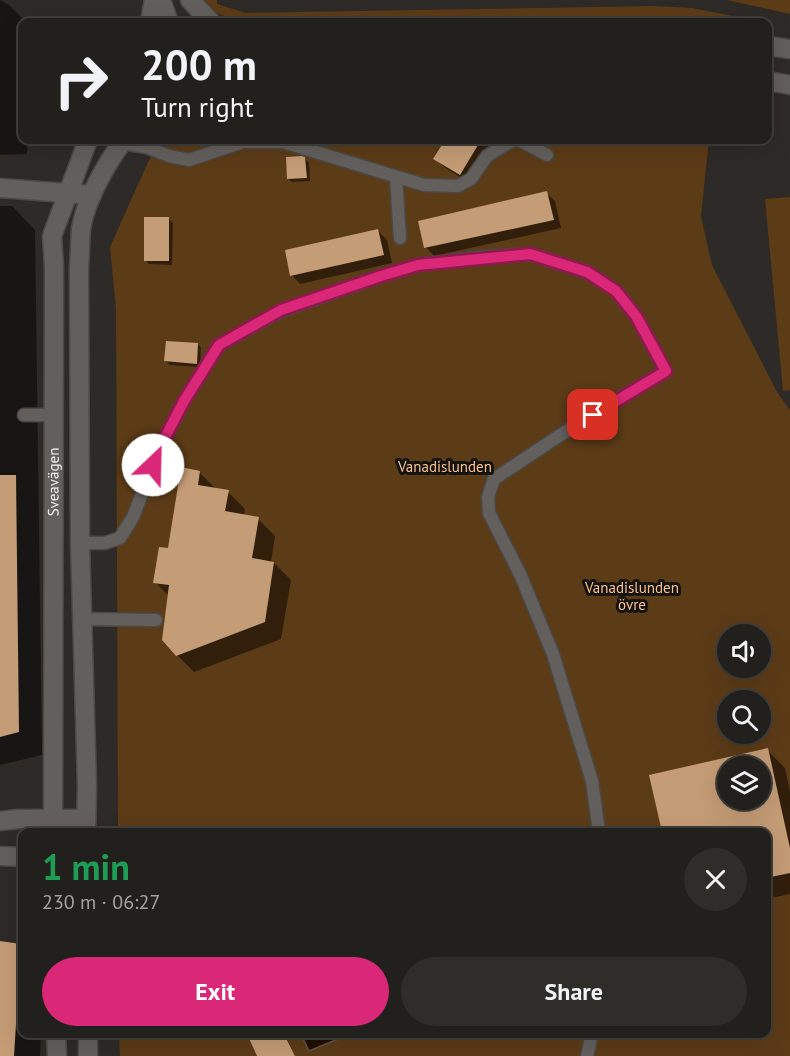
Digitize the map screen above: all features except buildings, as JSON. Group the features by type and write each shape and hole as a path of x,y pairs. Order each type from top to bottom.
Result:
{"main road":[{"path":"151,18 154,0"},
{"path":"161,0 168,18"},
{"path":"179,18 183,0"},
{"path":"190,0 207,18"},
{"path":"772,47 790,49"},
{"path":"772,82 790,85"},
{"name":"Sveavägen","path":"52,826 54,267 52,236 86,144"},
{"name":"Sveavägen","path":"86,826 80,543 81,227 92,195 121,144"},
{"path":"0,188 92,195"},
{"path":"0,821 18,819 52,826 86,826"},
{"path":"0,856 18,857"},
{"path":"56,1038 57,1056"},
{"path":"88,1038 88,1056"}],"lane":[{"path":"134,144 189,160 237,144"},
{"path":"289,144 424,185 458,186 471,179 488,156 507,144"},
{"path":"526,144 547,155"},
{"path":"396,177 400,238"},
{"path":"80,543 105,543 120,538 134,517 160,447 219,345 281,310 418,265 472,258 530,254 587,272 616,291 623,299 636,316 666,371 574,426 494,479 488,496 489,513 532,601 554,654 592,781 598,828"},
{"path":"24,415 54,415"},
{"path":"82,619 156,620"},
{"path":"587,1056 591,1038"}],"green space":[{"path":"203,0 217,0 217,4 246,13 655,6 692,8 743,18 228,18 209,9"},
{"path":"727,0 790,0 790,14"},
{"name":"Vanadislunden","path":"161,144 709,144 701,216 712,265 777,392 790,410 790,1056 259,1056 250,1038 771,1038 771,828 118,828 116,309 110,247 149,160"},
{"path":"790,197 790,390 783,391 765,199"},
{"path":"119,1038 249,1038 257,1056 120,1056"}],"shaded area":[{"path":"303,1038 338,1038 338,1039 309,1051"}],"route":[{"path":"153,465 184,401 219,345 281,310 381,276 418,265 482,257 530,254 587,272 616,291 636,316 666,371 593,415"}],"park label":[{"name":"Vanadislunden övre","path":"632,596"}]}
